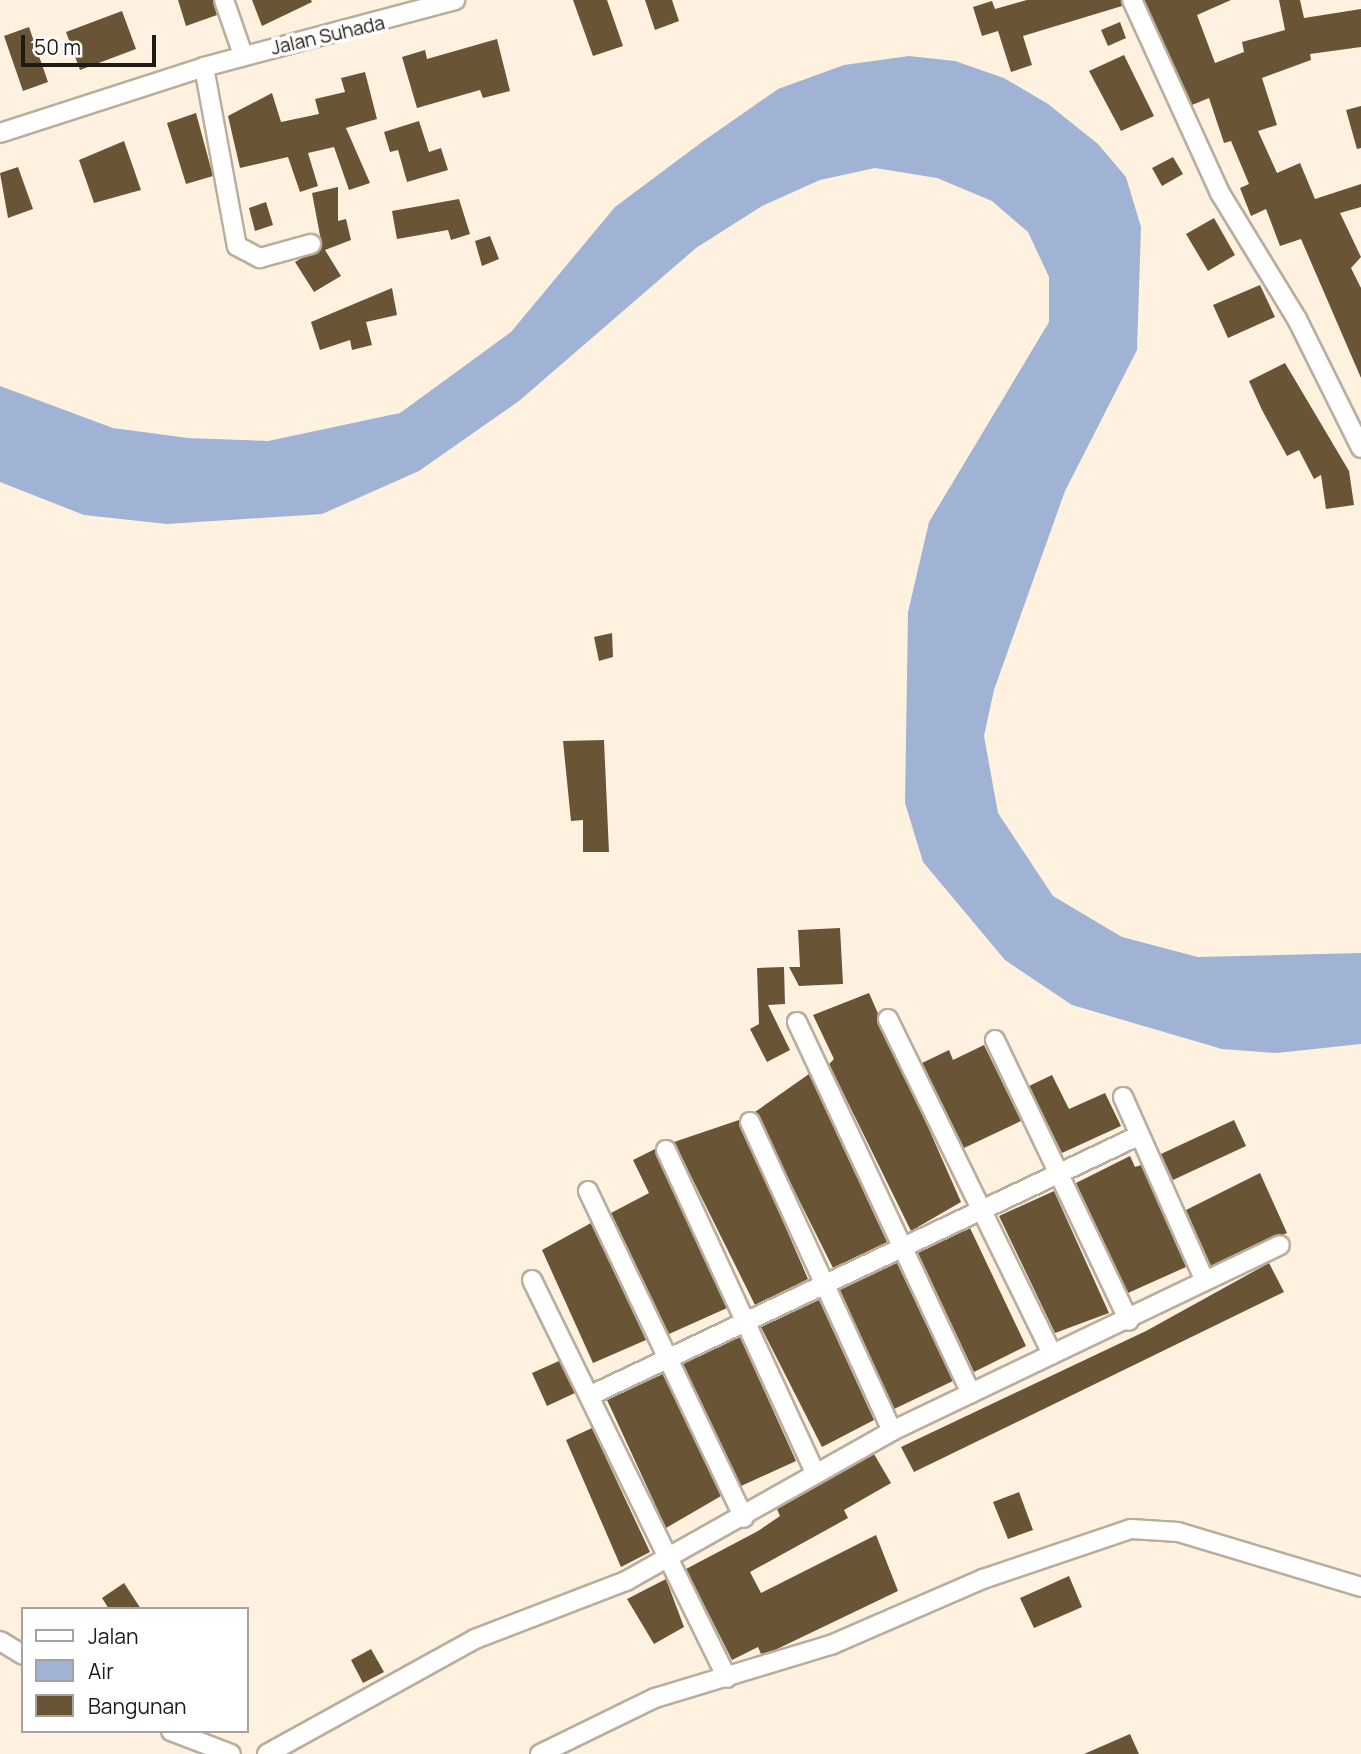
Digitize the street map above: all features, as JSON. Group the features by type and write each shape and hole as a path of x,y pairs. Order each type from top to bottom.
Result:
{"street":[{"path":"224,0 243,55"},
{"name":"Jalan Suhada","path":"0,133 243,55 455,0"},
{"path":"1132,0 1220,193 1297,319 1361,448"},
{"path":"204,67 237,246 260,258 311,244"},
{"path":"888,1019 1052,1354"},
{"path":"797,1022 971,1393"},
{"path":"995,1040 1129,1321"},
{"path":"1123,1097 1205,1281"},
{"path":"750,1122 892,1431"},
{"path":"591,1395 742,1319 1140,1135"},
{"path":"666,1150 815,1472"},
{"path":"588,1191 669,1354 744,1518"},
{"path":"267,1754 475,1639 670,1558 744,1518 815,1472 892,1431 1052,1354 1129,1321 1280,1245"},
{"path":"532,1280 591,1395 727,1678"},
{"path":"540,1754 655,1698 831,1645 983,1579 1131,1530 1178,1532 1361,1587"},
{"path":"0,1641 21,1654"},
{"path":"176,1733 231,1754"}],"water":[{"path":"909,56 955,61 1004,78 1048,104 1098,144 1126,177 1141,227 1137,350 1065,491 994,690 984,736 998,813 1053,896 1122,937 1198,957 1361,953 1361,1044 1277,1053 1222,1049 1072,1005 1005,960 923,862 905,803 908,612 929,522 1049,322 1049,277 1028,232 992,201 937,178 875,168 820,180 762,206 696,248 519,401 419,471 322,514 167,524 84,515 0,482 0,386 113,428 188,438 268,441 400,413 511,332 615,207 702,142 778,89 844,65"}],"building":[{"path":"178,0 213,0 217,15 186,26"},
{"path":"252,0 311,0 312,2 262,26"},
{"path":"573,0 607,0 623,46 593,56"},
{"path":"645,0 672,0 679,21 655,30"},
{"path":"1027,0 1121,0 1122,6 1023,36 1032,65 1011,72 998,31 982,36 973,7 992,1 995,9"},
{"path":"1144,0 1231,0 1197,15 1215,63 1244,52 1242,42 1285,30 1279,0 1300,0 1304,18 1361,9 1361,47 1310,54 1311,60 1262,78 1277,125 1258,131 1277,173 1300,163 1315,199 1361,184 1361,207 1340,213 1361,257 1351,268 1361,288 1361,378 1301,239 1280,246 1266,209 1251,216 1240,188 1249,184 1231,141 1224,143 1209,98 1192,105"},
{"path":"122,11 136,49 80,70 66,32"},
{"path":"1120,22 1126,38 1108,46 1101,30"},
{"path":"29,27 48,82 23,91 4,36"},
{"path":"497,39 510,91 483,98 480,90 417,108 402,57 425,50 427,59"},
{"path":"1124,55 1154,116 1121,131 1089,71"},
{"path":"365,72 377,119 346,128 370,183 349,190 334,147 308,153 318,186 300,192 288,157 240,168 228,116 272,93 281,122 319,114 315,99 345,92 341,78"},
{"path":"1361,106 1361,148 1357,149 1346,110"},
{"path":"196,113 213,176 186,184 167,123"},
{"path":"419,121 429,152 441,148 448,170 407,182 398,150 390,152 384,132"},
{"path":"124,141 141,190 94,203 79,160"},
{"path":"1173,157 1183,174 1162,186 1152,168"},
{"path":"18,167 33,209 8,218 0,173"},
{"path":"338,187 338,221 346,219 351,240 325,250 341,276 314,292 295,262 322,246 312,193"},
{"path":"459,199 470,234 451,240 448,230 397,239 392,211"},
{"path":"266,202 273,225 255,231 249,208"},
{"path":"1214,218 1235,255 1208,271 1186,234"},
{"path":"490,236 499,259 482,266 475,241"},
{"path":"1260,285 1275,317 1228,338 1213,305"},
{"path":"392,288 397,315 366,322 372,345 352,350 350,340 320,350 311,322"},
{"path":"1285,363 1349,471 1354,505 1326,509 1321,475 1314,479 1299,450 1287,456 1262,410 1249,381"},
{"path":"612,633 613,657 599,661 594,637"},
{"path":"604,740 609,852 583,852 583,820 571,821 563,741"},
{"path":"840,928 843,984 799,986 789,967 800,967 798,930"},
{"path":"784,967 785,1004 768,1005 790,1050 767,1062 750,1029 759,1024 757,968"},
{"path":"869,993 961,1202 911,1231 829,1064 834,1059 813,1015"},
{"path":"984,1045 1021,1121 964,1148 922,1063 949,1050 953,1060"},
{"path":"809,1074 887,1242 833,1268 755,1112"},
{"path":"1052,1075 1069,1109 1105,1093 1121,1126 1062,1153 1029,1086"},
{"path":"739,1120 808,1279 755,1305 674,1142"},
{"path":"1234,1120 1246,1146 1173,1180 1161,1154"},
{"path":"655,1149 727,1308 669,1334 611,1213 649,1193 633,1160"},
{"path":"1130,1156 1135,1167 1141,1165 1186,1267 1128,1293 1076,1183"},
{"path":"1260,1173 1287,1233 1211,1266 1186,1210"},
{"path":"1054,1191 1109,1313 1055,1333 999,1216"},
{"path":"591,1223 646,1340 593,1363 542,1250"},
{"path":"970,1228 1026,1346 974,1372 918,1253"},
{"path":"897,1263 953,1381 894,1409 840,1290"},
{"path":"1269,1263 1284,1292 914,1472 901,1447 1146,1331"},
{"path":"819,1300 874,1420 822,1447 761,1327"},
{"path":"740,1337 796,1461 741,1486 683,1364"},
{"path":"559,1361 575,1393 547,1406 532,1373"},
{"path":"663,1374 721,1496 666,1528 607,1400"},
{"path":"592,1428 650,1552 621,1567 566,1440"},
{"path":"874,1454 891,1483 844,1510 848,1518 750,1572 761,1593 876,1535 898,1591 775,1650 761,1654 758,1647 732,1660 686,1569 758,1531 780,1516 777,1509"},
{"path":"1019,1492 1033,1530 1008,1539 993,1502"},
{"path":"1069,1576 1082,1607 1034,1628 1020,1598"},
{"path":"666,1579 684,1627 654,1644 627,1599"},
{"path":"124,1583 140,1607 108,1607 102,1598"},
{"path":"371,1649 384,1672 363,1683 351,1660"},
{"path":"1130,1734 1139,1754 1084,1754"}]}
